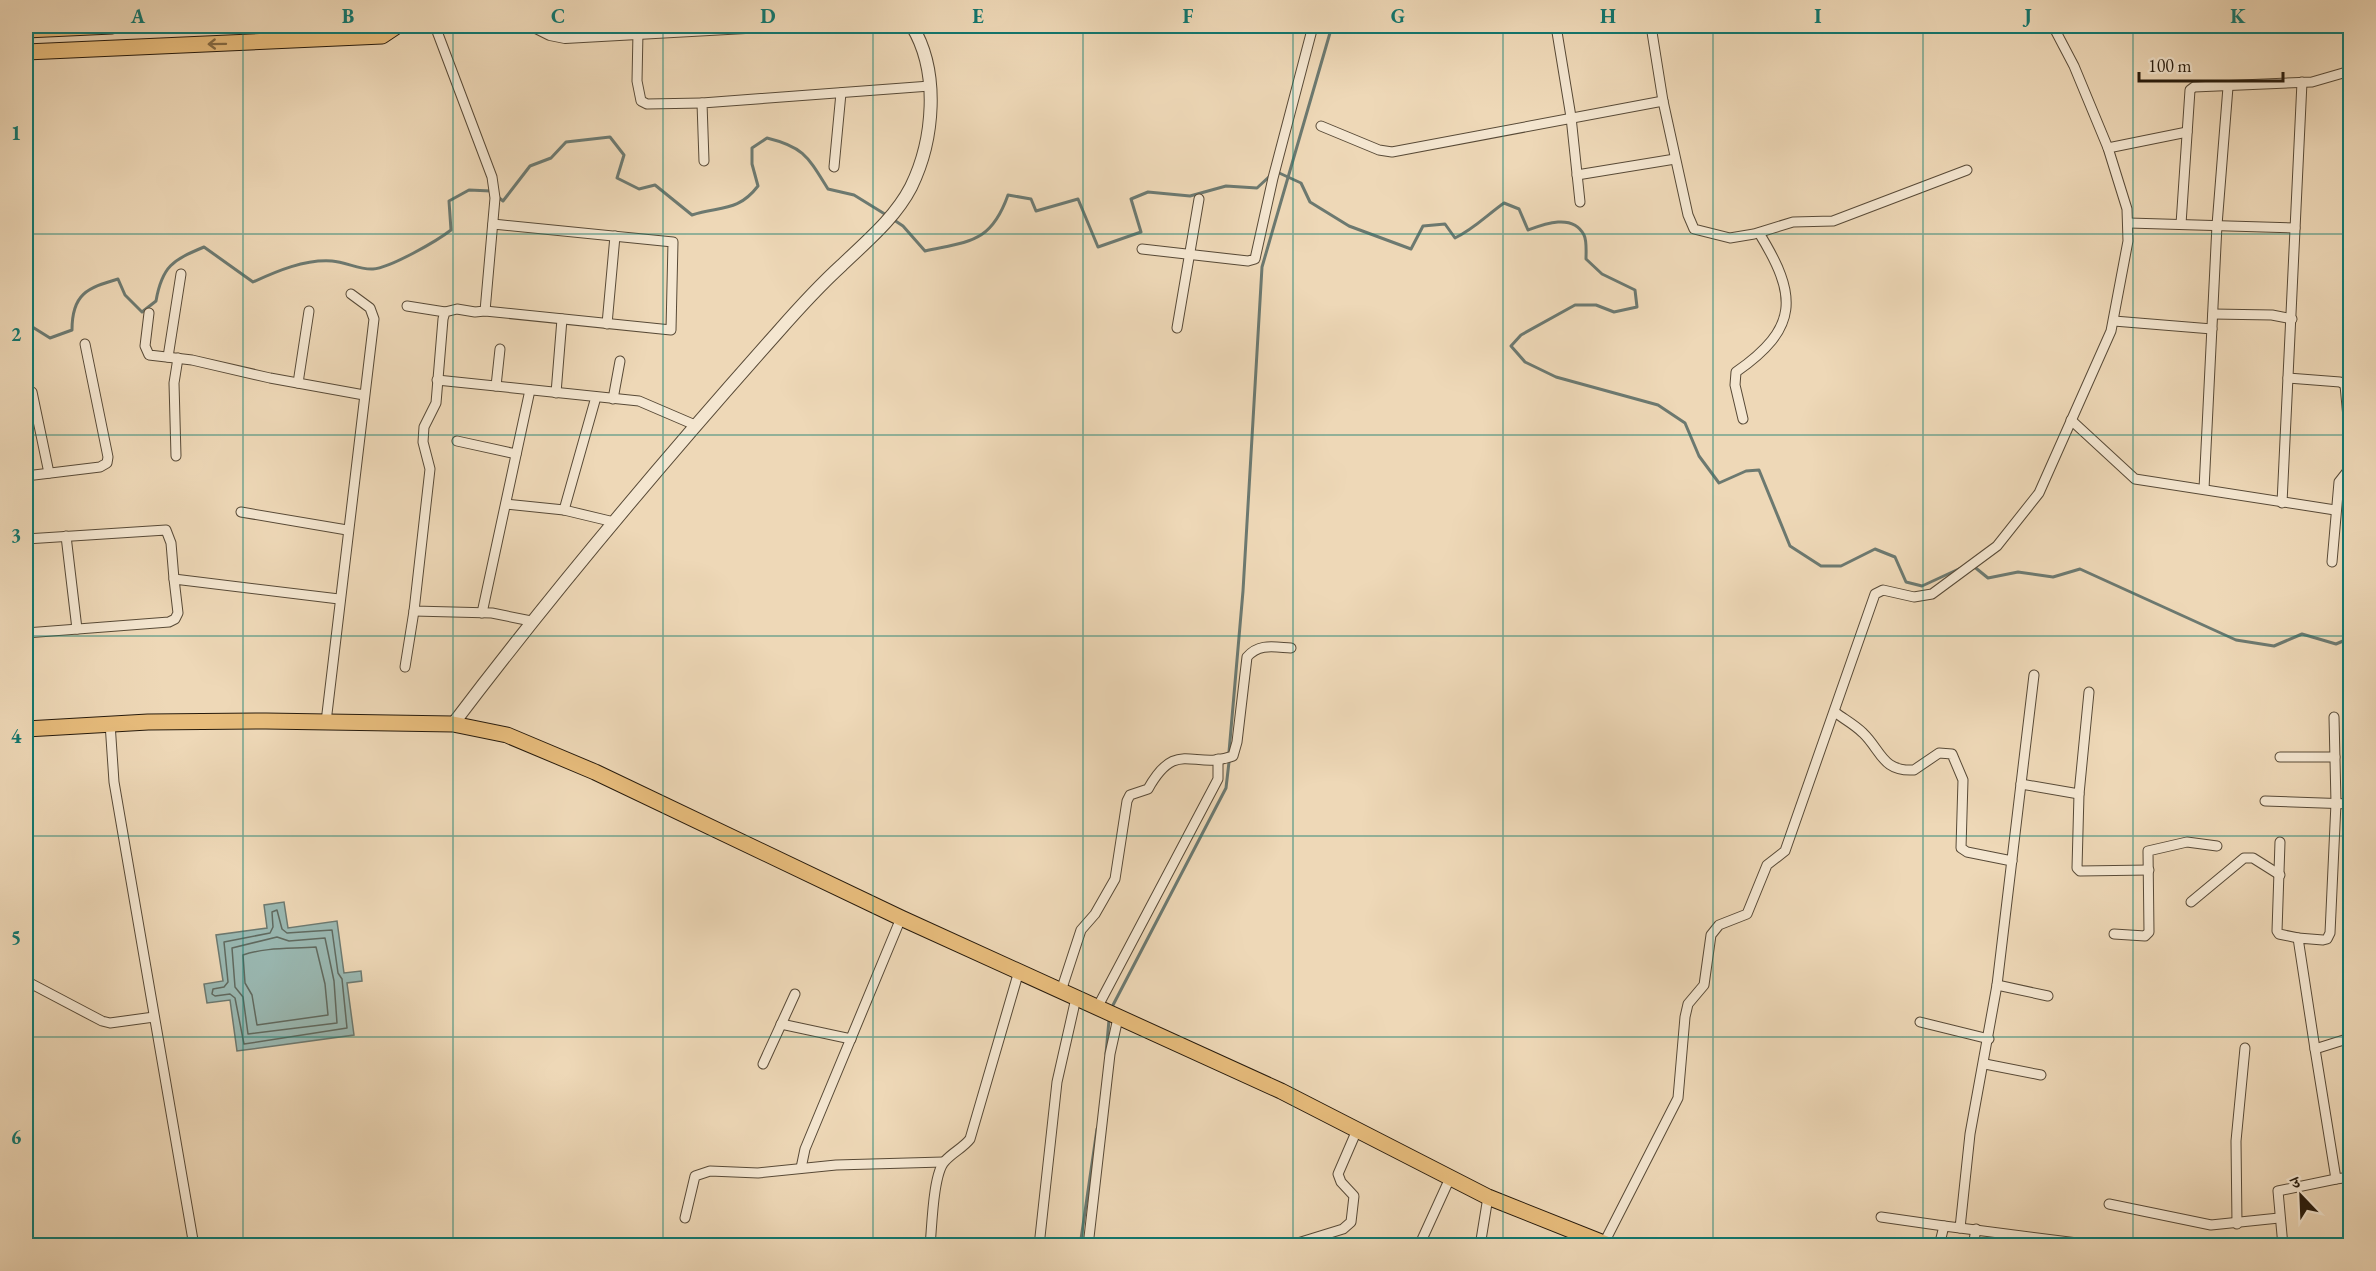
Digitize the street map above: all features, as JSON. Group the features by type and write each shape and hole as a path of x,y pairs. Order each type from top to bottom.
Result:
{"main road":[{"path":"26,30 111,26"},
{"path":"26,52 382,36 397,26"},
{"path":"26,729 110,723 453,724 481,728 535,745 901,918 1281,1091 1488,1197 1608,1244"}],"street":[{"path":"435,26 495,193 485,311"},
{"path":"534,26 550,34 565,36 764,26"},
{"path":"453,724 531,621 695,425 807,299 876,235 910,189 922,159 928,133 930,86 921,41 912,26"},
{"path":"1142,249 1248,261 1255,259 1273,178 1313,26"},
{"path":"1556,26 1571,117 1580,202"},
{"path":"1651,26 1663,101 1688,216 1694,228 1731,238 1759,233 1792,222 1833,221 1966,170"},
{"path":"1608,1244 1678,1098 1685,1017 1688,1004 1704,985 1711,935 1719,925 1747,914 1767,865 1785,851 1836,713 1875,594 1883,590 1914,597 1932,594 1968,570 2005,538 2039,493 2114,321 2129,223 2108,148 2074,66 2053,26"},
{"path":"638,32 637,81 641,101 647,104 702,103 930,86"},
{"path":"2181,224 2190,90 2302,82 2350,71"},
{"path":"2282,503 2302,82"},
{"path":"2204,489 2217,225 2228,87"},
{"path":"834,167 841,93"},
{"path":"1321,126 1379,150 1392,152 1663,101"},
{"path":"702,103 704,161"},
{"path":"2108,148 2187,132"},
{"path":"1577,175 1676,159"},
{"path":"1177,327 1199,199"},
{"path":"2129,223 2295,228"},
{"path":"407,306 445,312 457,309 485,311 672,330 674,242 493,224"},
{"path":"1743,419 1735,385 1736,372 1771,345 1781,330 1786,308 1782,273 1759,233"},
{"path":"607,324 615,236"},
{"path":"176,456 173,358 182,274"},
{"path":"326,722 347,530 374,319 370,308 351,294"},
{"path":"298,383 309,310"},
{"path":"405,667 414,611 430,469 423,442 424,427 436,402 445,312"},
{"path":"149,314 146,352 150,355 364,395"},
{"path":"2213,314 2272,315 2292,319"},
{"path":"556,393 562,319"},
{"path":"2114,321 2212,329"},
{"path":"26,476 100,467 107,463 108,457 85,344"},
{"path":"496,386 500,350"},
{"path":"613,399 620,361"},
{"path":"2288,378 2348,383 2350,439"},
{"path":"437,380 649,404 695,425"},
{"path":"482,613 530,390"},
{"path":"32,392 49,473"},
{"path":"564,510 596,397"},
{"path":"2071,420 2116,465 2135,479 2335,510"},
{"path":"457,441 516,454"},
{"path":"2332,562 2338,482 2348,473"},
{"path":"506,504 564,510 614,522"},
{"path":"241,512 347,530"},
{"path":"26,539 166,531 171,543 178,613 176,619 169,622 26,633"},
{"path":"66,536 77,629"},
{"path":"174,579 339,599"},
{"path":"414,611 510,615 531,621"},
{"path":"1061,991 1081,930 1095,914 1115,879 1127,801 1130,795 1148,789 1165,764 1193,758 1218,759 1233,756 1238,742 1246,657 1253,650 1262,647 1291,648"},
{"path":"1960,1228 1970,1134 1985,1064 1997,985 2034,675"},
{"path":"2089,692 2079,794 2078,870 2149,870"},
{"path":"1836,713 1862,732 1884,762 1890,765 1914,770 1939,753 1952,754 1963,780 1962,848 1967,852 2012,861"},
{"path":"2280,842 2277,931 2298,938 2327,939 2330,933 2336,803 2334,717"},
{"path":"110,723 114,782 194,1245"},
{"path":"2280,757 2335,757"},
{"path":"1097,1008 1218,779 1218,759"},
{"path":"2021,784 2079,794"},
{"path":"2265,801 2350,804"},
{"path":"2114,934 2145,936 2149,932 2147,854 2151,849 2187,842 2217,846"},
{"path":"2191,902 2244,858 2253,858 2280,875"},
{"path":"801,1167 805,1149 823,1111 901,918"},
{"path":"2298,938 2336,1179"},
{"path":"930,1245 938,1174 943,1162 964,1147 970,1139 1019,971"},
{"path":"26,981 102,1022 118,1023 154,1017"},
{"path":"1997,985 2048,996"},
{"path":"763,1064 795,994"},
{"path":"1039,1245 1057,1082 1076,998"},
{"path":"1088,1245 1110,1054 1119,1018"},
{"path":"1920,1022 1989,1039"},
{"path":"782,1024 851,1039"},
{"path":"2315,1049 2350,1038"},
{"path":"2237,1224 2236,1141 2245,1048"},
{"path":"1985,1064 2041,1075"},
{"path":"1288,1245 1343,1229 1351,1222 1354,1196 1341,1182 1338,1174 1357,1130"},
{"path":"684,1218 692,1184 700,1174 710,1171 758,1173 801,1167 943,1162"},
{"path":"1419,1245 1450,1178"},
{"path":"2283,1245 2278,1191 2350,1178"},
{"path":"1480,1245 1488,1197"},
{"path":"2109,1204 2197,1223 2237,1224 2279,1218"},
{"path":"1881,1217 2101,1245"},
{"path":"1939,1245 1944,1226"},
{"path":"1973,1245 1976,1229"}],"water":[{"path":"284,902 288,928 337,921 344,973 361,971 362,981 347,983 354,1035 237,1051 230,1000 207,1003 204,984 223,981 216,935 267,928 264,905"}],"waterway":[{"path":"1229,752 1243,591 1262,267 1332,26"},
{"path":"498,197 503,201 530,166 551,158 566,142 610,137 624,155 617,178 639,189 655,185 692,215 728,207 751,194 758,186 752,164 752,148 767,138 789,145 804,155 828,189 854,195 888,216"},
{"path":"1277,172 1301,183 1310,202 1349,226 1411,249 1423,226 1445,224 1455,238 1504,203 1519,209 1528,230 1558,222 1573,224 1585,237 1586,259 1602,274 1635,290 1637,307 1614,312 1596,305 1575,305 1521,335 1511,346 1525,362 1556,377 1658,405 1685,423 1699,456 1719,483 1746,471 1759,470 1790,546 1821,566 1841,566 1875,549 1895,557 1906,582 1922,586 1961,568"},
{"path":"894,220 903,226 925,251 967,242 986,231 994,223 1008,195 1031,199 1036,211 1078,199 1098,247 1141,232 1131,199 1148,192 1190,196 1226,186 1257,188 1272,174"},
{"path":"26,323 50,338 72,330 75,308 83,294 118,279 125,295 142,312 156,301 162,280 171,266 184,256 204,247 253,282 281,270 312,262 332,261 368,269 381,267 413,253 451,230 449,201 469,190 491,191"},
{"path":"1972,565 1988,578 2018,572 2053,577 2080,569 2236,640 2274,646 2302,634 2336,644 2350,638"},
{"path":"1112,1007 1226,788 1229,762"},
{"path":"1106,1054 1109,1020"},
{"path":"1080,1246 1097,1129"}]}
